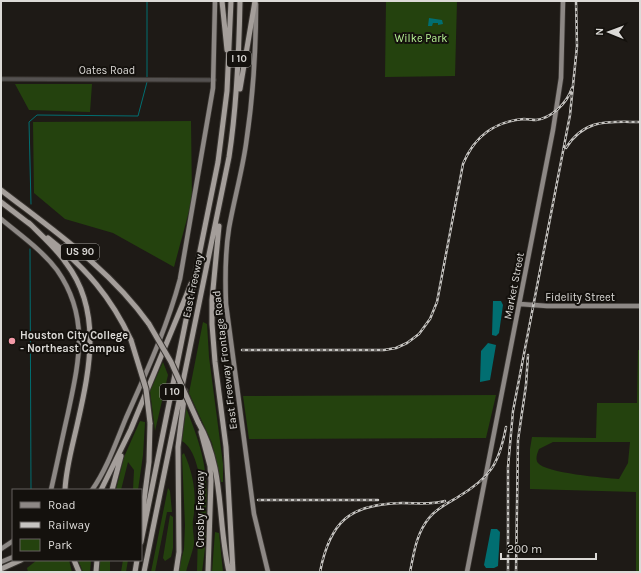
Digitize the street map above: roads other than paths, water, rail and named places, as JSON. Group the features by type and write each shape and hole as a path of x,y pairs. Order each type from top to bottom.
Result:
{"highway":[{"path":"222,1 228,77"},
{"name":"East Freeway","path":"142,537 220,151 228,77 231,1"},
{"name":"East Freeway","path":"144,572 221,199 235,117 238,77 240,1"},
{"path":"235,117 256,1"},
{"name":"Crosby Freeway","path":"1,190 96,265 131,300 149,324 171,362 205,436 211,481 211,525 208,572"},
{"path":"221,199 212,300 212,324 215,362 226,447 233,572"},
{"name":"US 90","path":"1,202 69,254 90,275 114,307 131,340 146,389 150,423 149,462 142,516"},
{"path":"29,223 63,258 74,275 84,299 90,330 88,370 67,468 65,489"},
{"path":"101,489 127,437 180,313 193,276 202,243"},
{"path":"176,572 179,552 178,462 188,358"},
{"path":"205,436 218,480 224,548 229,572"},
{"path":"112,489 127,437"},
{"path":"1,569 19,561"},
{"path":"74,561 79,572"},
{"path":"96,572 97,561"},
{"path":"135,572 137,561"}],"main road":[{"path":"93,489 110,456 160,341 172,309 183,265 214,80 214,1"},
{"name":"East Freeway Frontage Road","path":"256,1 256,41 251,108 246,144 229,227 225,285 254,514 268,572"},
{"name":"Market Street","path":"467,572 520,304 558,97 562,63 563,1"},
{"path":"1,219 39,251 56,270 65,283 78,318 80,345 76,375 51,489"},
{"name":"Fidelity Street","path":"520,304 547,306 640,306"},
{"path":"1,549 12,542"},
{"path":"1,562 12,557"}],"street":[{"name":"Oates Road","path":"1,79 214,80"}],"water":[{"path":"429,18 442,20 443,24 438,25 438,23 433,23 432,26 428,26"},
{"path":"493,301 501,301 503,305 499,333 496,336 492,335"},
{"path":"488,343 496,345 490,380 480,382 481,351"},
{"path":"491,529 497,529 500,532 498,566 494,568 486,568 484,565"}],"waterway":[{"path":"147,1 147,78"},
{"path":"31,204 29,122 37,115 138,116 147,82"},
{"path":"30,249 31,489"}],"railway":[{"path":"508,572 508,467 513,411 570,115 577,46 576,1"},
{"path":"242,350 384,350 396,348 407,343 419,334 430,319 437,302 463,164 468,154 479,138 495,127 514,120 542,119 553,113 567,99 572,88"},
{"path":"566,148 573,138 581,131 589,127 608,122 640,122"},
{"path":"516,572 518,440 526,385 528,355"},
{"path":"410,572 416,544 425,524 436,511 469,490 486,476 492,468 500,451 506,427"},
{"path":"258,500 378,500"},
{"path":"320,572 324,554 337,528 345,519 356,512 369,507 384,504 429,503 445,501"}],"place":[{"name":"Houston City College - Northeast Campus","path":"12,341"}],"park label":[{"name":"Wilke Park","path":"421,38"}]}
